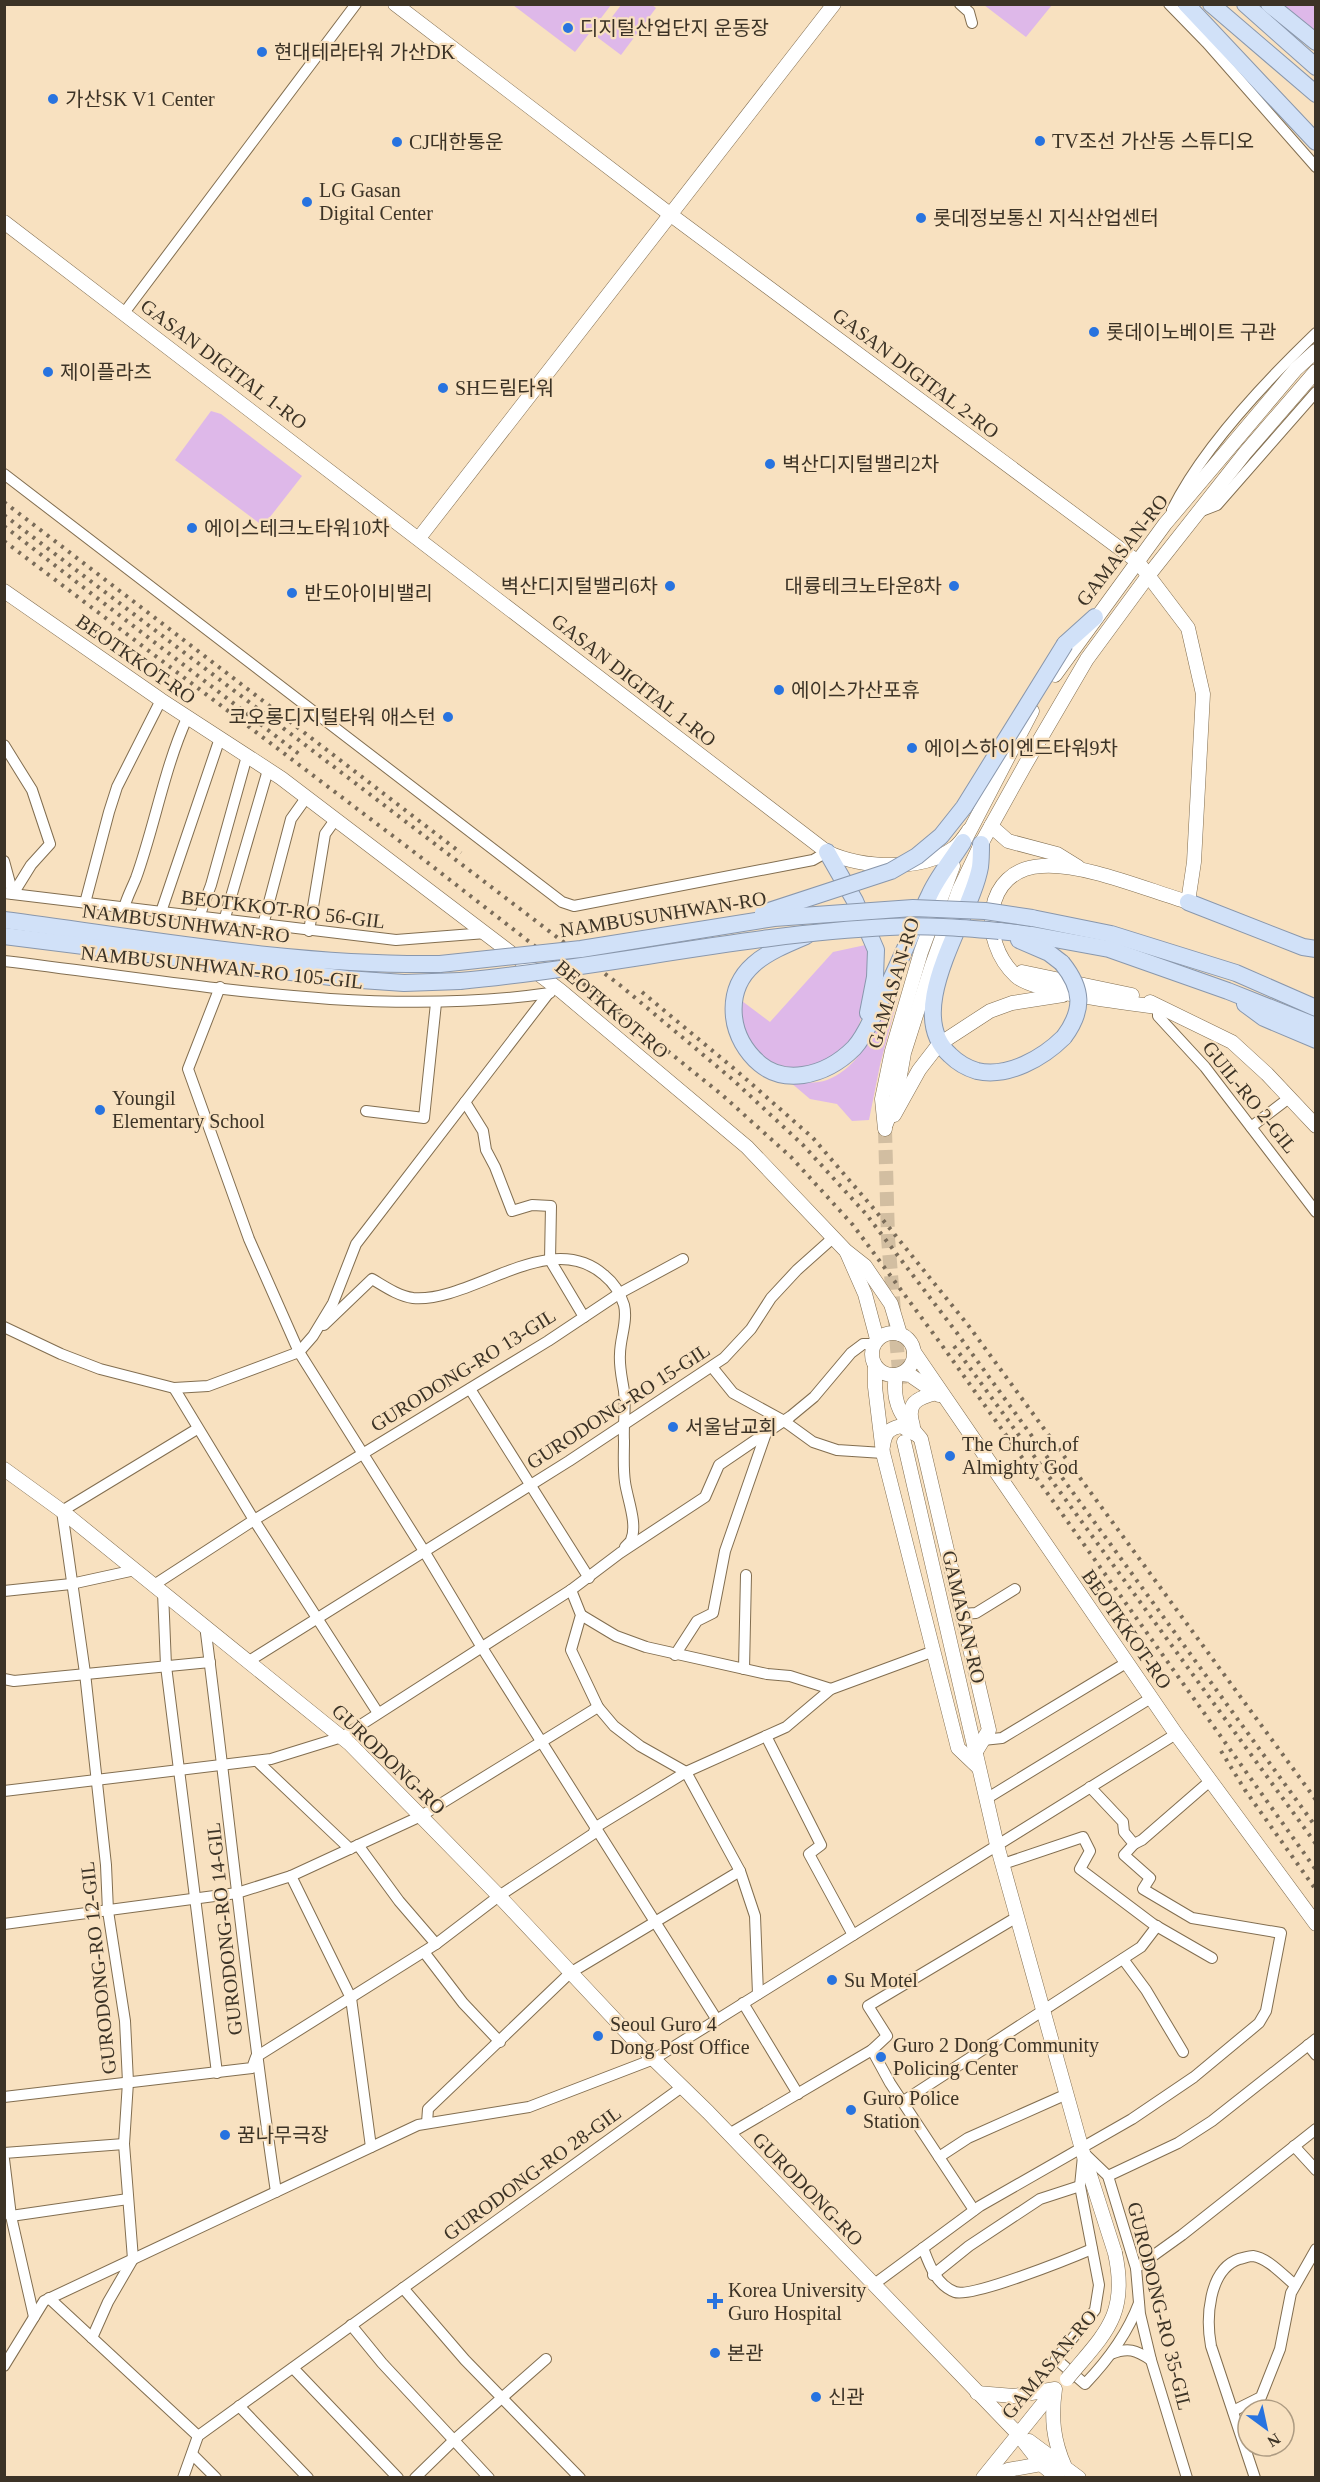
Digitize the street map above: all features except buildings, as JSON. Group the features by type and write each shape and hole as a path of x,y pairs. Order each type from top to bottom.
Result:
{"main road":[{"name":"GASAN DIGITAL 2-RO","path":"395,4 671,215 1138,562 1148,576"},
{"path":"419,538 834,4"},
{"path":"1186,4 1316,142"},
{"path":"1210,4 1316,94"},
{"path":"1245,4 1316,67"},
{"path":"1269,4 1316,42"},
{"name":"GASAN DIGITAL 1-RO","path":"4,222 827,852"},
{"name":"GAMASAN-RO","path":"885,1129 882,1099 892,1051 940,896 966,836 1039,697 1095,617 1165,524 1296,369 1316,351"},
{"name":"GAMASAN-RO","path":"885,1129 896,1098 904,1053 932,965 959,890 991,826 1087,659 1148,576 1245,453 1316,371"},
{"name":"GAMASAN-RO","path":"1148,576 1188,628 1203,694 1194,862 1188,902"},
{"name":"BEOTKKOT-RO","path":"4,591 306,798 486,933 554,992 747,1147 846,1251 865,1266 891,1304 900,1334"},
{"path":"731,924 891,871 917,856 941,836 969,800 1065,644 1095,617"},
{"path":"991,826 1008,841 1058,854 1085,871"},
{"path":"827,852 844,860 918,865 954,848 966,836"},
{"path":"812,933 761,957 750,966 737,989 733,1006 738,1035 757,1062 776,1072 794,1076 818,1071 838,1062 863,1037 930,893 966,836"},
{"path":"981,844 980,867 945,962 932,1005 932,1023 936,1036 945,1051 961,1064 989,1072 1011,1069 1033,1060 1064,1037 1074,1020 1079,1001 1076,983 1062,963 1028,931"},
{"path":"827,852 855,901 876,950 872,993 863,1037"},
{"path":"1158,1006 1069,994 1017,977 996,950 991,930 994,903 999,891 1014,876 1031,867 1051,866 1085,871 1188,902 1303,947 1316,949"},
{"name":"NAMBUSUNHWAN-RO","path":"4,920 306,959 378,965 440,964 581,950 774,918 912,908 985,911 1028,931 1108,949 1228,991 1316,1026"},
{"name":"NAMBUSUNHWAN-RO","path":"4,936 347,979 404,983 521,976 812,933 891,926 1111,934 1225,969 1316,1008"},
{"path":"1011,969 1142,998 1232,1042 1267,1074 1316,1126"},
{"path":"1228,991 1263,1018 1316,1040"},
{"path":"885,1129 904,1100 919,1070 941,1043 980,1016 1012,1003 1069,994"},
{"name":"BEOTKKOT-RO","path":"846,1251 865,1294 876,1342"},
{"path":"918,1435 897,1404 893,1391 899,1374 913,1362 914,1352 910,1341 900,1334 888,1333 876,1342 872,1352 875,1366 874,1387 883,1451 958,1748 978,1767"},
{"name":"BEOTKKOT-RO","path":"914,1352 942,1397 1126,1663 1316,1924"},
{"path":"875,1366 885,1374 910,1375 942,1397"},
{"path":"942,1397 918,1400 910,1407 909,1414 918,1435 989,1730 975,1753"},
{"path":"883,1451 885,1434 891,1428 901,1426 918,1435"},
{"name":"GAMASAN-RO","path":"904,1442 997,1845 1083,2150 1115,2253 1121,2283 1115,2315 1107,2330 1067,2379 1055,2389 1017,2433 983,2478"},
{"name":"GURODONG-RO","path":"4,1469 62,1511 342,1737 499,1896 570,1973 729,2134 977,2393 1017,2433 1062,2472"},
{"path":"977,2393 1014,2396 1055,2389 1053,2433 1062,2472"},
{"name":"GURODONG-RO","path":"1017,2433 1041,2464 1080,2478"},
{"path":"989,2478 1008,2470 1041,2464"}],"street":[{"path":"124,313 356,4"},
{"path":"960,4 969,12 972,23"},
{"path":"1169,4 1207,43 1316,167"},
{"path":"1165,524 1183,489 1205,457 1273,375 1316,333"},
{"path":"1199,512 1217,505 1316,392"},
{"path":"4,474 552,896 574,906 813,860 827,852"},
{"path":"85,903 117,786 161,700"},
{"path":"124,908 187,718"},
{"path":"161,912 220,738"},
{"path":"4,745 32,790 50,844 9,894"},
{"path":"199,917 211,885 247,756"},
{"path":"224,921 268,770"},
{"path":"263,925 291,819 306,798"},
{"path":"309,931 325,834 335,820"},
{"path":"4,861 9,894"},
{"name":"BEOTKKOT-RO 56-GIL","path":"9,894 396,940 486,933"},
{"name":"NAMBUSUNHWAN-RO 105-GIL","path":"4,961 282,995 436,1003 554,992"},
{"name":"GURODONG-RO 13-GIL","path":"220,987 188,1069 249,1239 298,1352 362,1454"},
{"path":"313,1336 333,1303 356,1244 465,1102 554,992"},
{"path":"366,1111 424,1118 436,1003"},
{"name":"GUIL-RO 2-GIL","path":"1158,1006 1158,1016 1205,1067 1316,1212"},
{"path":"1251,1127 1289,1098"},
{"path":"465,1102 483,1131 486,1150 512,1210 532,1205 551,1206 550,1260"},
{"name":"GURODONG-RO 15-GIL","path":"249,1661 531,1485 712,1367 724,1358 751,1329 771,1298 797,1270 834,1237"},
{"name":"GURODONG-RO 13-GIL","path":"159,1589 254,1520 470,1389 620,1293 683,1259"},
{"path":"4,1327 100,1370 174,1388 208,1386 298,1352 372,1279 392,1291 411,1298 427,1297 454,1292 517,1268 550,1260 581,1262 598,1269 610,1280 620,1293 625,1308 620,1353 624,1391 624,1479 632,1523 631,1541 620,1553"},
{"name":"GURODONG-RO 13-GIL","path":"550,1260 584,1317"},
{"path":"4,1791 271,1759 342,1737 480,1646 571,1590 620,1553 705,1497 719,1465 784,1421 814,1397 851,1353 864,1344 876,1342"},
{"path":"712,1367 733,1393 784,1421 813,1442 861,1453 883,1451"},
{"path":"174,1388 254,1520 378,1713"},
{"path":"470,1389 589,1578"},
{"path":"62,1511 197,1429"},
{"path":"675,1655 697,1621 713,1613 725,1551 766,1433"},
{"path":"362,1454 424,1551 480,1646 717,2020"},
{"name":"GURODONG-RO 12-GIL","path":"62,1511 85,1673 106,1866 108,1911 125,2021 128,2082 124,2144 133,2259"},
{"path":"4,1591 71,1584 135,1570"},
{"path":"744,1669 746,1575"},
{"path":"159,1589 166,1666 181,1770 217,2073"},
{"name":"GAMASAN-RO","path":"962,1614 976,1612 1015,1589"},
{"path":"571,1590 581,1615 616,1636 675,1655 790,1676 831,1689"},
{"path":"581,1615 571,1650 598,1707 614,1726 640,1746 686,1772 740,1871 755,1916 758,1994"},
{"name":"GURODONG-RO 14-GIL","path":"205,1625 256,2057 276,2192"},
{"path":"4,2097 252,2068 256,2057 436,1944 499,1896 593,1834 596,1827 686,1772 786,1727 831,1689 934,1651"},
{"path":"4,1679 14,1681 210,1662"},
{"path":"983,1740 1002,1738 1126,1663"},
{"path":"986,1799 1151,1698"},
{"path":"4,1924 237,1893 291,1876 421,1816 598,1707"},
{"path":"4,2366 44,2301 49,2298 418,2125 529,2107 654,2059 1176,1734"},
{"path":"766,1736 821,1845 809,1854 853,1935"},
{"path":"257,1761 354,1847 436,1944"},
{"path":"873,2285 974,2210 1083,2150 1194,2077 1259,2023 1266,2011 1281,1933 1192,1917 1143,1889 1150,1878 1125,1855 1134,1844 1142,1840 1210,1781"},
{"path":"1090,1787 1123,1822 1124,1833 1134,1844"},
{"path":"1003,1864 1083,1837 1090,1851 1080,1869 1157,1926 1212,1958"},
{"path":"427,2123 428,2109 570,1973 740,1871"},
{"path":"291,1876 351,1998 371,2147"},
{"path":"729,2134 872,2050 887,2036 868,2006 1017,1917"},
{"path":"902,2102 1141,1947 1157,1926"},
{"path":"424,1952 463,2003 500,2042"},
{"path":"1123,1959 1146,1990 1183,2052"},
{"path":"743,2003 798,2094"},
{"path":"1083,2150 1108,2176 1187,2138 1312,2042 1316,2055"},
{"path":"872,2050 902,2102 974,2210"},
{"name":"GURODONG-RO 28-GIL","path":"198,2436 682,2087"},
{"path":"939,2157 968,2138 1067,2094"},
{"path":"1136,2268 1182,2235 1316,2129"},
{"path":"4,2153 124,2144"},
{"path":"1294,2146 1316,2170"},
{"path":"1083,2150 1080,2186 1099,2285 1095,2310 1056,2359 1085,2384 1110,2354 1132,2321 1138,2303"},
{"path":"4,2159 8,2214 34,2317"},
{"name":"GURODONG-RO 35-GIL","path":"1108,2176 1136,2268 1138,2303 1151,2361 1187,2478"},
{"path":"933,2275 993,2229 1040,2199 1080,2186"},
{"path":"8,2214 128,2199"},
{"path":"922,2248 933,2275 955,2292 966,2292 1028,2275 1092,2249"},
{"path":"1233,2411 1261,2397 1280,2349 1291,2293 1316,2249"},
{"path":"1255,2478 1211,2346 1208,2330 1210,2304 1223,2269 1235,2261 1251,2256 1262,2259 1295,2285"},
{"path":"92,2338 108,2302 133,2259"},
{"path":"403,2288 465,2360 580,2478"},
{"path":"49,2298 198,2436 183,2478"},
{"path":"351,2325 489,2478"},
{"path":"1110,2354 1124,2349 1136,2351 1151,2361"},
{"path":"416,2478 454,2440 546,2359"},
{"path":"293,2368 398,2478"},
{"path":"239,2406 308,2478"},
{"path":"192,2454 216,2478"}],"shaded area":[{"name":"디지털산업단지 운동장","path":"513,5 611,5 575,52"},
{"path":"621,5 652,5 656,8 621,55 597,37"},
{"path":"984,5 1052,5 1026,37"},
{"path":"1276,5 1315,5 1315,36"},
{"path":"211,411 221,414 302,476 263,526 175,460"},
{"path":"870,944 871,963 861,1019 851,1042 835,1057 817,1066 797,1068 779,1065 763,1056 750,1042 743,1024 742,1001 770,1022 833,952"},
{"path":"908,959 880,1065 869,1120 852,1121 837,1104 810,1099 790,1082 827,1080 842,1072 855,1060 877,1028"}],"tunnel":[{"path":"885,1129 888,1238 900,1384"}],"railway":[{"path":"4,502 461,853"},
{"path":"4,515 621,986 732,1079 803,1145 866,1214 957,1333 1316,1827"},
{"path":"4,526 299,754"},
{"path":"4,541 414,852 608,1003 721,1094 791,1157 853,1225 941,1344 1316,1870"},
{"path":"642,992 813,1138 874,1209 968,1325 1316,1800"},
{"path":"954,1346 1316,1844"},
{"path":"1221,1751 1245,1790 1316,1890"}],"place":[{"name":"디지털산업단지 운동장","path":"568,28"},
{"name":"현대테라타워 가산DK","path":"262,52"},
{"name":"가산SK V1 Center","path":"53,99"},
{"name":"TV조선 가산동 스튜디오","path":"1040,141"},
{"name":"CJ대한통운","path":"397,142"},
{"name":"LG Gasan Digital Center","path":"307,202"},
{"name":"롯데정보통신 지식산업센터","path":"921,218"},
{"name":"롯데이노베이트 구관","path":"1094,332"},
{"name":"제이플라츠","path":"48,372"},
{"name":"SH드림타워","path":"443,388"},
{"name":"벽산디지털밸리2차","path":"770,464"},
{"name":"에이스테크노타워10차","path":"192,528"},
{"name":"벽산디지털밸리6차","path":"670,586"},
{"name":"대륭테크노타운8차","path":"954,586"},
{"name":"반도아이비밸리","path":"292,593"},
{"name":"에이스가산포휴","path":"779,690"},
{"name":"코오롱디지털타워 애스턴","path":"448,717"},
{"name":"에이스하이엔드타워9차","path":"912,748"},
{"name":"Youngil Elementary School","path":"100,1110"},
{"name":"서울남교회","path":"673,1427"},
{"name":"The Church of Almighty God","path":"950,1456"},
{"name":"Su Motel","path":"832,1980"},
{"name":"Seoul Guro 4 Dong Post Office","path":"598,2036"},
{"name":"Guro 2 Dong Community Policing Center","path":"881,2057"},
{"name":"Guro Police Station","path":"851,2110"},
{"name":"꿈나무극장","path":"225,2135"},
{"name":"Korea University Guro Hospital","path":"715,2301"},
{"name":"본관","path":"715,2353"},
{"name":"신관","path":"816,2397"}]}
